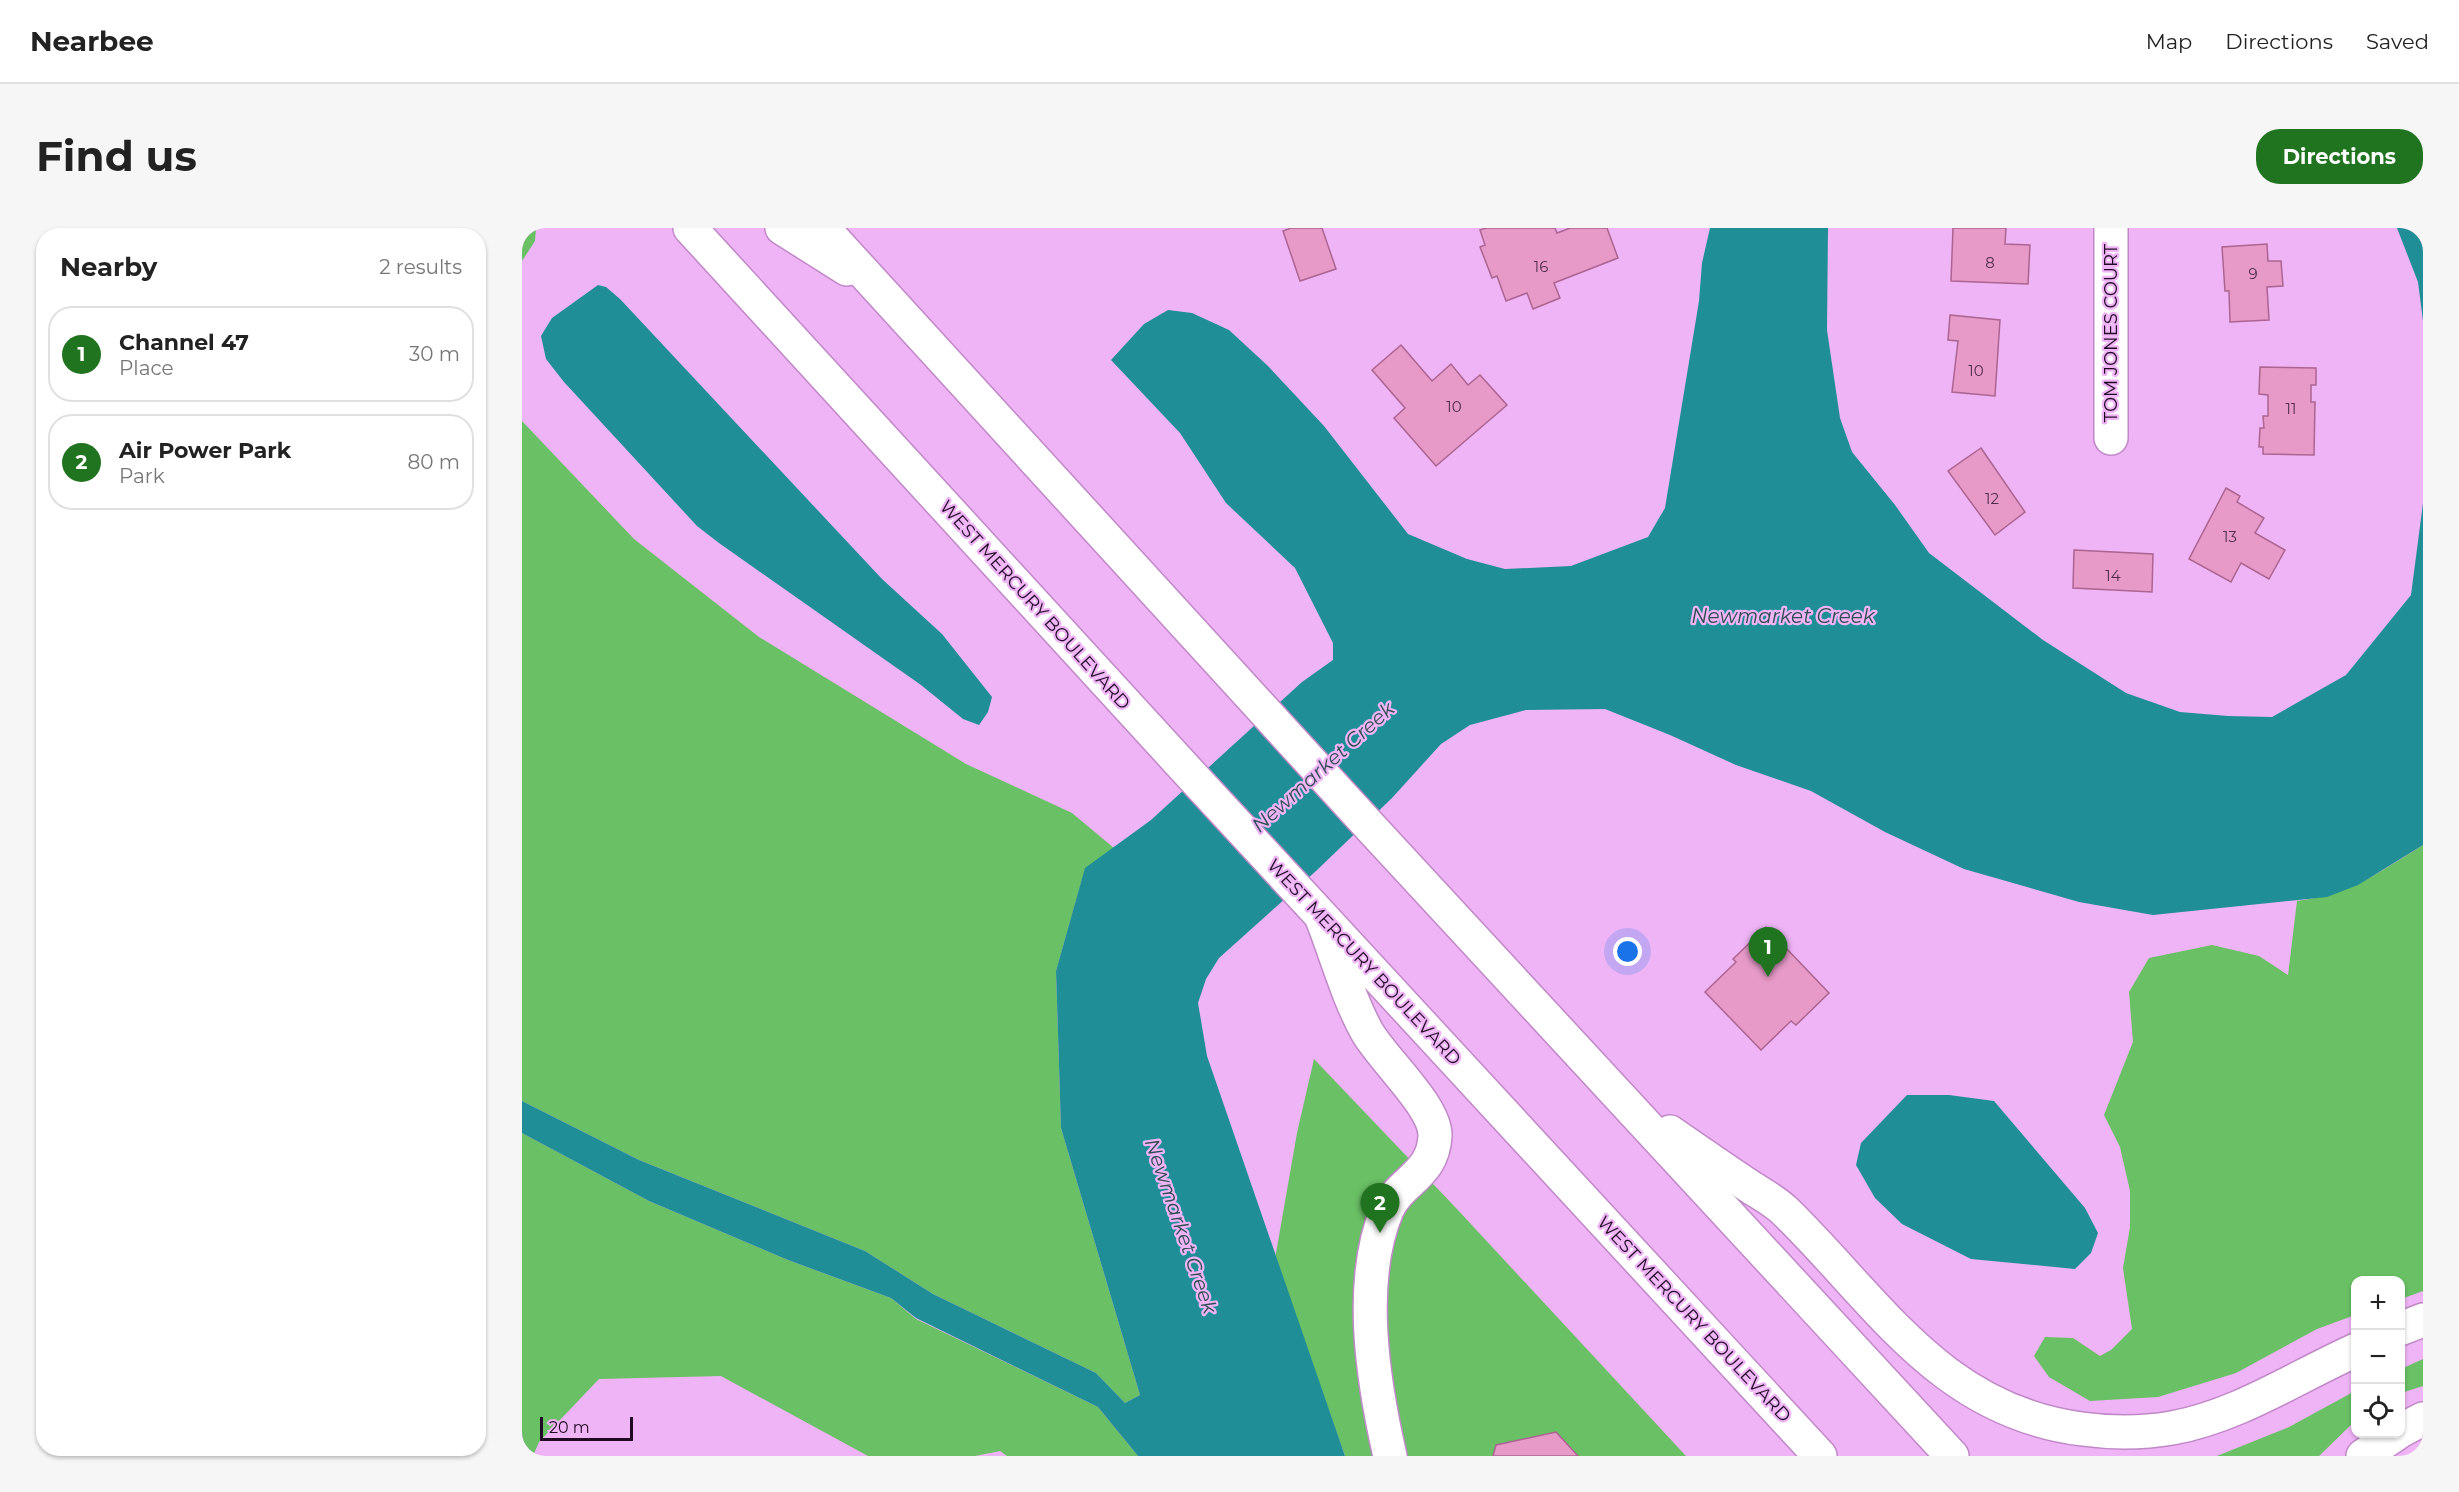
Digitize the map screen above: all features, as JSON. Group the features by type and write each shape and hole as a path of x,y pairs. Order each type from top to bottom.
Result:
{"main road":[{"name":"WEST MERCURY BOULEVARD","path":"690,228 1820,1456"},
{"path":"782,228 879,289"},
{"path":"823,228 1374,831 1952,1456"},
{"name":"TOM JONES COURT","path":"2111,228 2111,438"},
{"path":"1312,905 1366,1031 1409,1085 1426,1112 1435,1134 1431,1155 1421,1174 1402,1190 1388,1208 1380,1230 1372,1284 1370,1326 1373,1369 1390,1456"},
{"path":"1623,1100 1784,1210 1909,1343 1968,1391 2014,1413 2060,1426 2112,1433 2172,1428 2224,1412 2284,1387 2351,1352"},
{"path":"2405,1327 2423,1320"},
{"path":"2405,1428 2423,1419"},
{"path":"2363,1456 2390,1438"}],"green space":[{"path":"522,228 536,228 535,241 522,261"},
{"path":"522,421 634,539 759,637 966,764 1072,813 1114,848 1085,869 1056,971 1061,1128 1140,1395 1125,1403 1096,1373 933,1294 865,1251 639,1160 522,1101"},
{"path":"2423,845 2423,1291 2405,1298 2405,1276 2351,1276 2351,1316 2317,1329 2236,1373 2158,1397 2090,1401 2049,1377 2034,1356 2045,1337 2073,1338 2100,1356 2111,1350 2132,1329 2123,1268 2130,1227 2130,1191 2120,1147 2104,1115 2133,1042 2129,992 2149,958 2212,945 2259,956 2288,975 2297,901 2348,888"},
{"path":"1314,1059 1686,1456 1345,1456 1275,1259 1297,1133"},
{"path":"522,1133 649,1201 788,1260 891,1298 916,1319 1098,1407 1138,1456 1007,1456 1000,1451 975,1456 868,1456 721,1376 599,1379 539,1442 533,1456 522,1456"},
{"path":"2423,1359 2423,1386 2405,1392 2405,1367"},
{"path":"2351,1393 2351,1425 2319,1456 2217,1456 2289,1427"}],"water":[{"name":"Newmarket Creek","path":"1710,228 1828,228 1827,330 1840,418 1852,452 1895,505 1929,553 2043,640 2126,693 2180,712 2272,717 2346,675 2411,595 2423,503 2423,845 2358,885 2327,897 2153,915 2079,902 1964,869 1885,832 1811,791 1736,765 1605,709 1526,710 1470,725 1441,744 1392,798 1316,871 1219,958 1206,979 1198,1003 1207,1056 1345,1456 1138,1456 1098,1407 916,1318 891,1298 788,1260 649,1201 522,1133 522,1101 639,1160 865,1251 933,1294 1096,1373 1125,1403 1140,1395 1061,1128 1056,971 1085,868 1151,820 1302,682 1333,660 1333,643 1295,568 1226,503 1180,433 1111,360 1144,324 1168,310 1192,313 1229,330 1268,366 1324,426 1408,534 1467,559 1505,569 1571,566 1648,537 1665,508 1699,301 1702,263"},
{"path":"2397,228 2423,228 2423,321 2418,282"},
{"path":"598,285 606,287 620,299 882,579 942,634 992,697 988,712 979,725 963,719 921,685 697,526 564,382 546,359 541,336 552,318"},
{"path":"1907,1095 1949,1095 1994,1101 2085,1208 2098,1233 2091,1253 2075,1269 1971,1259 1902,1224 1875,1198 1856,1165 1861,1143"}],"building":[{"path":"1291,228 1322,228 1336,269 1300,281 1283,231"},
{"path":"1486,228 1555,228 1557,233 1570,228 1607,228 1618,258 1554,283 1560,298 1533,309 1527,293 1506,301 1497,276 1492,278 1480,247 1485,245 1480,230"},
{"path":"1953,228 2006,228 2005,244 2030,245 2028,284 1951,281"},
{"path":"2267,244 2268,261 2281,261 2283,286 2267,287 2269,320 2230,322 2229,291 2225,291 2222,247"},
{"path":"1950,315 2000,320 1995,396 1952,392 1958,341 1948,340"},
{"path":"1401,345 1432,381 1451,364 1468,385 1480,375 1507,405 1436,466 1394,418 1405,408 1372,370"},
{"path":"2260,367 2316,368 2316,385 2311,385 2311,402 2315,402 2314,455 2263,454 2263,447 2259,447 2260,428 2264,428 2263,416 2268,416 2268,395 2259,394"},
{"path":"1981,448 2025,512 1995,535 1948,471"},
{"path":"2226,488 2240,496 2237,502 2264,518 2255,533 2285,550 2269,579 2241,563 2231,582 2189,559"},
{"path":"2074,550 2153,554 2152,592 2073,588"},
{"path":"1766,927 1829,993 1796,1025 1791,1021 1761,1050 1705,992 1736,962 1733,959"},
{"path":"1556,1432 1578,1456 1493,1456 1496,1445"}],"place":[{"name":"Channel 47","path":"1768,977"},
{"name":"Air Power Park","path":"1380,1233"}]}
